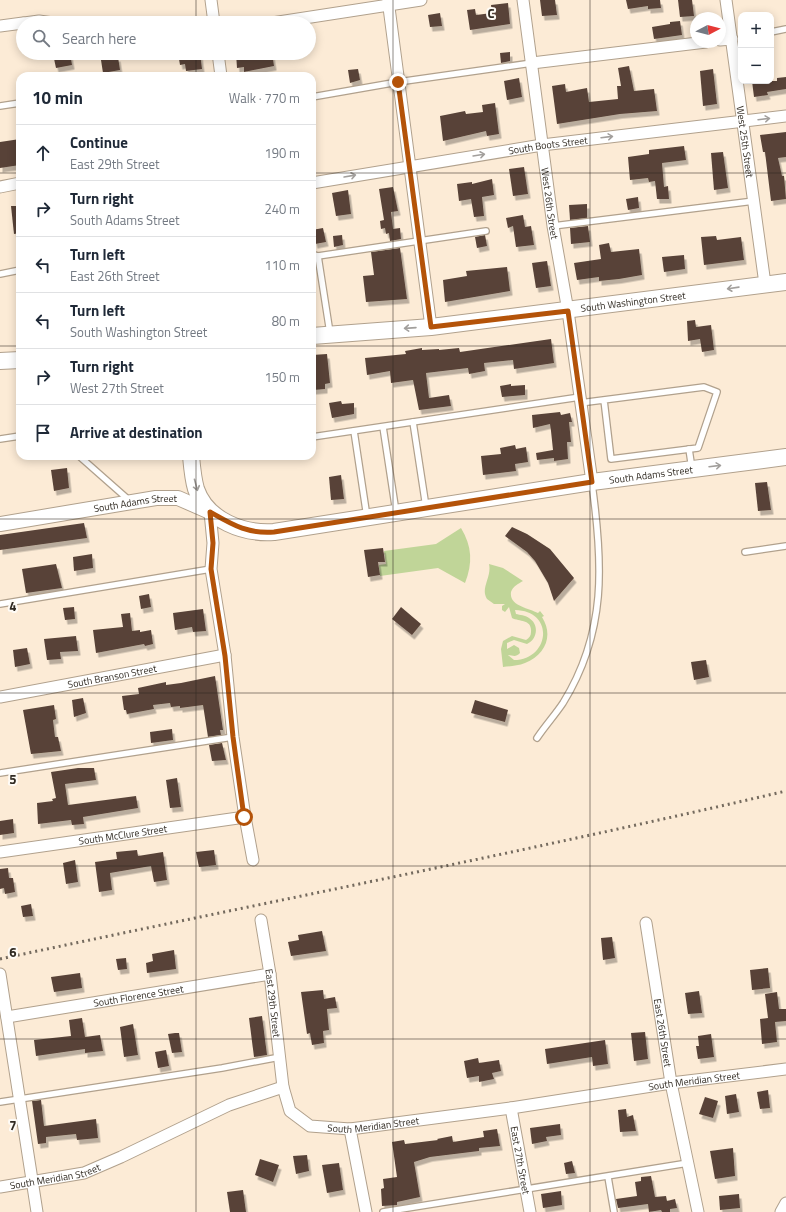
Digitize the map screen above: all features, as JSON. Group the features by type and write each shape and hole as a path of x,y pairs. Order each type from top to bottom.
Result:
{"main road":[{"name":"South Washington Street","path":"316,336 431,327 568,311 786,282"},
{"path":"0,361 16,360"},
{"name":"South Adams Street","path":"210,512 237,528 258,533 274,532 592,482 786,457"},
{"path":"192,460 196,490 210,512"}],"street":[{"path":"211,0 213,16"},
{"path":"311,16 388,2 421,0"},
{"name":"West 26th Street","path":"523,0 553,226 568,311"},
{"name":"West 25th Street","path":"726,0 734,38 743,121 765,284"},
{"path":"388,2 431,327"},
{"path":"0,26 16,24"},
{"path":"726,39 734,38"},
{"path":"532,63 690,44"},
{"path":"219,60 220,72"},
{"name":"South Boots Street","path":"316,182 542,145 786,116"},
{"path":"0,187 16,185"},
{"path":"568,311 592,482"},
{"name":"South Adams Street","path":"0,524 156,498 178,498 210,512"},
{"path":"210,512 213,543 211,569 225,656 233,737 244,817 253,860"},
{"name":"South Branson Street","path":"0,697 225,656"},
{"name":"South McClure Street","path":"0,852 244,817"},
{"name":"East 29th Street","path":"261,920 270,974 283,1087"},
{"name":"East 26th Street","path":"646,923 671,1083 698,1212"},
{"path":"0,974 37,1212"},
{"name":"South Florence Street","path":"7,1017 270,974"},
{"name":"South Meridian Street","path":"0,1188 84,1173 121,1157 229,1105 283,1087 290,1111 310,1126 350,1129 511,1108 671,1083 786,1069"},
{"name":"East 27th Street","path":"511,1108 530,1212"},
{"path":"350,1129 366,1212"},
{"path":"782,1212 786,1203"}],"lane":[{"path":"774,31 786,29"},
{"path":"316,96 398,82 532,63"},
{"path":"0,106 16,104"},
{"path":"553,226 754,201"},
{"path":"330,334 318,256 486,231"},
{"path":"0,274 16,271"},
{"path":"316,436 580,400 604,400 704,387 718,392 698,448 611,459 604,400"},
{"path":"413,422 426,507"},
{"path":"383,427 396,512"},
{"path":"354,431 367,517"},
{"path":"0,439 16,437"},
{"path":"689,449 692,469"},
{"path":"84,460 132,502"},
{"path":"537,738 563,704 579,672 590,643 600,583 600,553 592,482"},
{"path":"745,552 786,546"},
{"path":"0,604 211,569"},
{"path":"0,773 233,737"},
{"path":"0,1102 222,1068 280,1057"},
{"path":"383,1212 688,1163"},
{"path":"608,1177 614,1212"}],"shaded area":[{"path":"461,528 467,541 470,555 468,576 465,583 438,568 380,576 379,565 386,564 384,551 436,544"},
{"path":"489,564 503,568 523,581 513,588 511,597 520,606 538,613 540,611 544,616 542,617 546,624 546,644 538,655 532,660 522,664 503,667 501,649 503,641 512,636 526,640 531,635 531,628 528,623 512,618 509,607 505,612 502,610 502,606 505,604 494,604 487,599 485,595 485,587","holes":["515,610 528,612 537,618 542,626 543,635 541,644 535,652 526,658 514,660 508,655 518,655 520,653 519,648 514,645 507,649 507,643 514,640 527,644 531,642 535,635 536,628 532,621 526,616 516,614"]}],"building":[{"path":"540,0 555,0 557,15 542,16"},
{"path":"626,0 660,0 661,8 648,9 648,6 628,9"},
{"path":"678,0 692,0 694,12 690,12 690,16 680,17"},
{"path":"508,3 510,24 470,30 467,10 475,9 476,15 492,13 491,5"},
{"path":"440,13 442,26 430,27 428,15"},
{"path":"680,21 682,35 654,39 652,27"},
{"path":"510,52 510,61 501,63 500,53"},
{"path":"54,60 71,60 72,65 56,68"},
{"path":"101,60 118,60 120,70 103,72"},
{"path":"179,60 201,60 202,69 186,71 185,64 180,65"},
{"path":"236,60 273,60 274,66 244,72 244,67 237,68"},
{"path":"629,66 634,91 654,89 657,111 620,114 557,124 552,86 565,84 566,92 587,88 589,102 618,99 617,86 621,86 618,68"},
{"path":"358,69 360,80 350,83 348,70"},
{"path":"713,69 717,104 703,106 700,71"},
{"path":"786,77 786,89 767,92 768,95 754,97 752,84 774,84 774,81 777,81 777,78"},
{"path":"519,78 522,97 507,100 504,81"},
{"path":"495,103 499,134 487,136 486,131 443,141 440,116 465,111 466,114 483,112 482,105"},
{"path":"786,132 786,157 778,158 782,176 784,176 786,199 771,201 765,152 763,152 760,135"},
{"path":"16,140 16,166 0,168 0,142"},
{"path":"684,146 686,160 662,163 664,187 668,186 669,199 657,199 655,181 649,182 648,178 630,180 628,157 649,154 649,150"},
{"path":"723,152 728,188 714,190 711,153"},
{"path":"524,167 528,194 513,196 509,169"},
{"path":"492,179 494,195 482,197 484,216 474,217 471,199 459,201 457,184 472,182 472,184"},
{"path":"393,187 398,211 391,212 393,229 400,228 401,239 390,241 389,233 386,234 385,228 381,229 380,221 384,220 379,189"},
{"path":"348,190 351,214 336,216 332,193"},
{"path":"638,197 639,208 628,210 626,199"},
{"path":"587,204 587,218 570,220 569,205"},
{"path":"11,206 16,206 16,234 14,234"},
{"path":"523,215 525,227 531,226 534,245 516,247 513,226 508,228 506,218"},
{"path":"588,226 590,242 571,244 570,228"},
{"path":"323,228 326,242 316,244 316,229"},
{"path":"342,235 343,245 334,247 333,236"},
{"path":"485,235 487,246 477,248 475,237"},
{"path":"716,236 717,240 741,237 744,260 704,265 701,237"},
{"path":"609,243 611,252 639,249 642,275 599,281 599,277 577,280 574,263 601,259 599,245"},
{"path":"400,248 407,299 366,302 363,276 374,275 371,252"},
{"path":"684,255 685,269 664,272 662,257"},
{"path":"547,261 551,286 536,288 532,263"},
{"path":"507,267 510,291 445,302 443,280 467,276 466,271"},
{"path":"695,320 696,327 711,325 714,350 702,352 700,339 688,341 687,321"},
{"path":"551,339 554,363 514,369 513,360 484,363 485,371 469,374 468,368 426,373 429,398 449,395 451,406 419,410 413,380 391,383 390,371 367,375 365,358 406,354 405,351 422,348 422,350 439,350 459,348 460,352"},
{"path":"327,354 330,383 325,384 325,389 316,390 316,355"},
{"path":"511,384 511,386 525,385 525,395 502,397 500,386"},
{"path":"341,401 342,404 354,403 354,414 332,418 329,403"},
{"path":"560,412 561,415 570,413 572,422 569,422 571,442 567,442 568,459 554,461 554,458 537,460 536,453 553,450 551,431 550,424 533,428 532,415"},
{"path":"515,445 516,449 526,447 528,462 515,464 516,471 483,475 481,456 501,454 500,448"},
{"path":"67,468 69,488 54,491 51,470"},
{"path":"341,475 344,499 331,500 329,477"},
{"path":"767,482 771,510 758,511 755,483"},
{"path":"84,523 87,538 0,550 0,535"},
{"path":"512,527 527,534 550,549 574,578 554,601 548,583 535,561 527,552 505,536"},
{"path":"383,548 385,562 378,562 380,575 368,577 364,550"},
{"path":"92,554 93,568 74,571 73,557"},
{"path":"56,564 62,588 26,593 22,569"},
{"path":"149,594 151,607 141,609 139,596"},
{"path":"74,607 75,619 65,620 63,608"},
{"path":"401,607 421,624 412,635 392,619"},
{"path":"203,609 206,631 193,632 192,627 175,630 173,613"},
{"path":"130,613 132,631 140,630 140,632 151,630 153,644 145,646 144,644 96,653 93,630 123,627 121,614"},
{"path":"76,636 78,651 60,652 61,659 47,660 44,639"},
{"path":"27,648 30,664 15,667 13,650"},
{"path":"706,660 709,677 694,680 691,662"},
{"path":"215,676 223,730 220,730 221,735 208,737 203,705 180,708 180,706 171,707 170,703 153,705 154,709 127,714 126,710 124,710 122,696 139,694 138,688 166,682 166,685 181,683"},
{"path":"83,698 86,713 74,717 72,700"},
{"path":"475,700 508,710 505,722 471,713"},
{"path":"54,705 56,719 53,720 55,737 58,737 61,751 31,754 23,710"},
{"path":"172,729 173,740 151,743 150,732"},
{"path":"222,743 226,760 212,761 209,745"},
{"path":"78,768 94,768 96,780 65,784 68,805 136,796 138,808 83,817 84,824 72,825 71,820 38,824 37,803 53,801 52,799 56,798 51,772"},
{"path":"177,778 181,807 170,808 166,780"},
{"path":"13,819 14,833 0,835 0,821"},
{"path":"137,850 138,856 163,852 167,880 154,882 151,866 110,873 112,890 99,892 95,862 117,859 116,852"},
{"path":"214,850 216,865 199,867 196,852"},
{"path":"75,860 78,882 66,884 63,863"},
{"path":"8,868 9,878 13,878 15,892 5,894 4,888 0,889 0,869"},
{"path":"31,904 33,916 23,917 21,906"},
{"path":"322,931 326,951 291,956 288,942 299,940 298,935"},
{"path":"612,937 615,958 603,960 601,938"},
{"path":"174,950 176,969 147,973 146,963 153,961 152,954"},
{"path":"126,958 127,969 118,970 116,959"},
{"path":"768,968 770,988 752,990 750,970"},
{"path":"80,973 82,988 54,992 51,977"},
{"path":"323,990 324,999 335,997 337,1008 327,1009 329,1030 323,1031 324,1043 312,1045 310,1033 307,1034 301,992"},
{"path":"699,991 702,1013 688,1014 685,993"},
{"path":"777,992 779,1009 786,1009 786,1021 775,1022 777,1042 762,1044 760,1019 768,1018 765,994"},
{"path":"262,1016 267,1055 254,1057 249,1018"},
{"path":"82,1018 85,1037 100,1035 103,1051 85,1053 85,1049 36,1056 34,1040 71,1036 69,1020"},
{"path":"133,1024 138,1055 124,1057 120,1027"},
{"path":"645,1032 648,1059 634,1061 631,1033"},
{"path":"179,1033 182,1052 172,1053 168,1034"},
{"path":"711,1034 714,1057 698,1059 696,1046 699,1046 698,1036"},
{"path":"605,1040 608,1064 593,1066 592,1057 547,1064 545,1049"},
{"path":"166,1050 169,1066 158,1068 155,1052"},
{"path":"478,1058 479,1063 499,1060 501,1071 492,1073 494,1079 479,1082 479,1076 467,1078 464,1061"},
{"path":"768,1090 770,1108 760,1109 757,1092"},
{"path":"736,1094 739,1112 727,1114 725,1096"},
{"path":"705,1097 718,1101 713,1118 699,1114"},
{"path":"41,1100 44,1126 96,1119 98,1138 77,1140 76,1134 46,1137 46,1143 38,1144 32,1101"},
{"path":"626,1109 627,1117 633,1115 636,1131 620,1132 618,1110"},
{"path":"560,1124 561,1135 546,1137 547,1141 532,1144 530,1128"},
{"path":"497,1129 500,1146 479,1148 479,1151 430,1157 414,1162 420,1197 397,1202 397,1205 382,1206 381,1189 384,1188 383,1179 397,1177 392,1142 404,1140 405,1144 438,1140 437,1139 452,1136 453,1142 484,1137 483,1131"},
{"path":"733,1148 735,1176 715,1179 710,1151"},
{"path":"307,1155 309,1171 296,1174 293,1156"},
{"path":"260,1159 279,1165 273,1182 255,1175"},
{"path":"572,1161 575,1173 566,1174 564,1163"},
{"path":"339,1163 343,1190 327,1193 322,1165"},
{"path":"651,1176 655,1197 666,1196 667,1201 675,1199 677,1208 670,1209 670,1212 662,1212 661,1210 649,1212 648,1204 618,1208 616,1199 637,1196 635,1182 641,1181 641,1177"},
{"path":"243,1190 246,1212 230,1212 227,1192"},
{"path":"561,1191 562,1205 543,1208 541,1194"},
{"path":"739,1194 740,1208 720,1210 719,1196"}],"railway":[{"path":"0,959 492,856 786,791"}],"route":[{"path":"244,817 233,737 225,656 211,569 213,543 210,512 237,528 258,533 274,532 592,482 568,311 431,327 398,82"}]}
